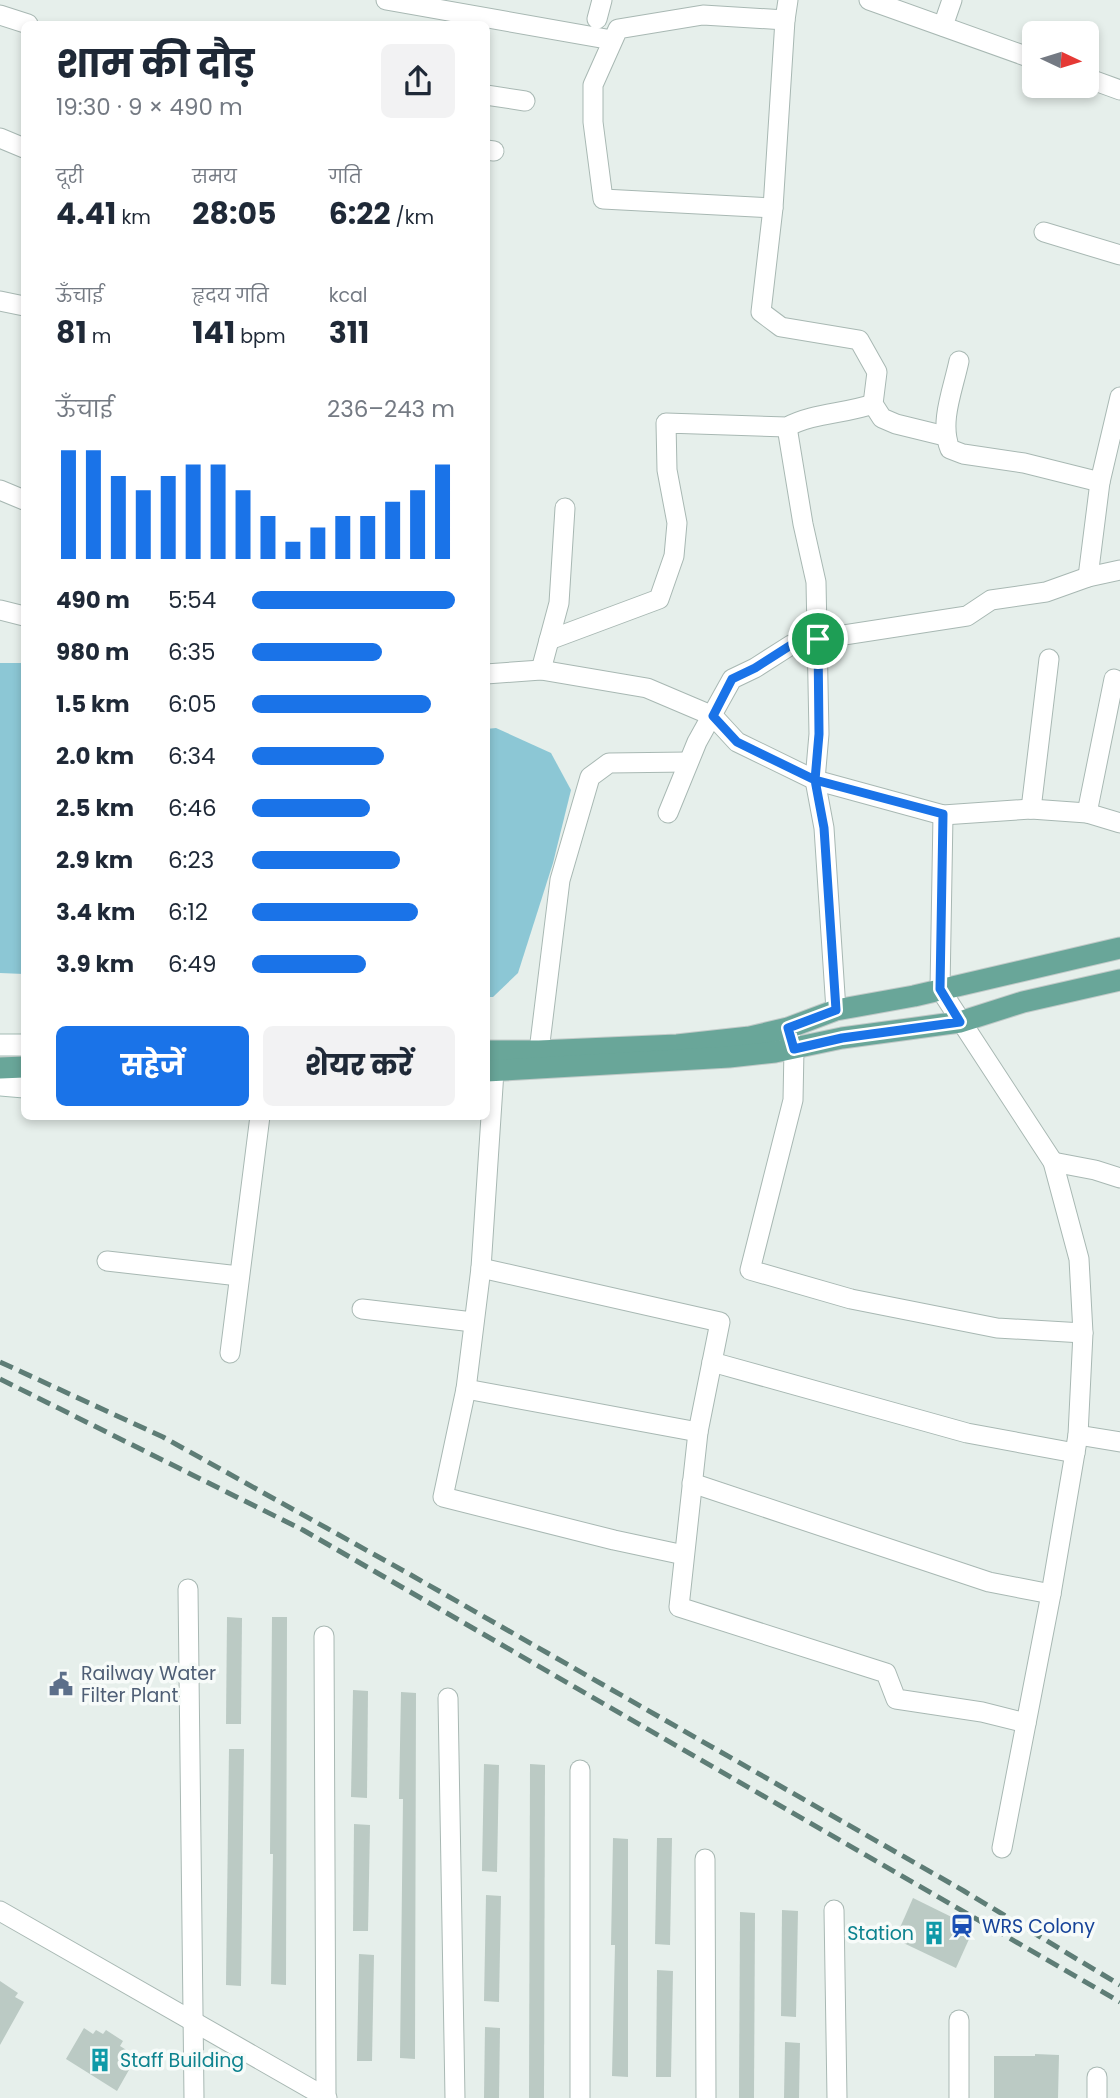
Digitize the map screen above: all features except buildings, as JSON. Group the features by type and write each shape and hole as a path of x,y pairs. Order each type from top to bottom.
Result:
{"main road":[{"path":"491,1061 729,1057 791,1038 836,1010 1120,948"},
{"path":"491,1061 539,1051 677,1045 750,1037 842,1038 960,1022 1023,1002 1120,980"},
{"path":"0,1068 21,1068"}],"street":[{"path":"386,0 612,40"},
{"path":"788,0 773,208 761,312 781,327 859,340 877,372 873,404 882,418 945,436"},
{"path":"869,0 902,6 943,26 1022,55"},
{"path":"943,26 952,0"},
{"path":"0,15 21,22"},
{"path":"773,208 603,199 593,121 593,85 618,29 703,15 785,20"},
{"path":"1099,82 1120,90"},
{"path":"490,96 525,101"},
{"path":"0,138 21,147"},
{"path":"1044,232 1120,255"},
{"path":"0,301 21,305"},
{"path":"959,362 945,423 945,436 950,449 963,454 1024,463 1100,482"},
{"path":"1088,577 1100,482 1120,397"},
{"path":"549,640 659,598 674,556 677,523 667,470 666,423 787,427 803,419 849,412 873,404"},
{"path":"787,427 803,524 816,582 819,734 815,780 824,828 836,1010"},
{"path":"0,489 21,499"},
{"path":"541,670 559,603 565,508"},
{"path":"668,813 697,742 732,679 791,645 967,616 991,600 1046,592 1088,577 1120,570"},
{"path":"0,610 21,615"},
{"path":"1031,809 1049,659"},
{"path":"490,674 541,670 647,688 713,716 737,742 815,780 943,814 1031,809 1087,813 1120,823"},
{"path":"1087,813 1114,679"},
{"path":"539,1051 560,880 590,776 609,764 688,762"},
{"path":"943,814 940,989 1053,1162 1079,1259 1083,1333 1076,1444 1051,1594 1002,1848"},
{"path":"791,1038 793,1100 750,1270 851,1299 997,1328 1083,1333"},
{"path":"0,1045 21,1045"},
{"path":"490,1082 491,1061"},
{"path":"0,1085 21,1087"},
{"path":"230,1353 259,1120"},
{"path":"488,1120 481,1268 466,1389 443,1497 684,1555"},
{"path":"1053,1162 1120,1178"},
{"path":"107,1261 239,1276"},
{"path":"481,1268 720,1322 698,1432 679,1607 886,1673 896,1699 982,1712 1026,1723"},
{"path":"362,1309 473,1322"},
{"path":"712,1362 967,1433 1076,1444 1120,1441"},
{"path":"466,1389 698,1432"},
{"path":"692,1483 989,1582 1051,1594"},
{"path":"188,1589 194,2098"},
{"path":"324,1636 327,2098"},
{"path":"448,1698 455,2098"},
{"path":"580,1770 580,2098"},
{"path":"705,1859 706,2098"},
{"path":"834,1910 837,2098"},
{"path":"0,1911 327,2098"},
{"path":"959,2021 959,2098"},
{"path":"1097,2077 1097,2098"}],"water":[{"path":"0,663 21,663 21,974 0,973"},
{"path":"496,728 551,753 571,790 553,863 518,973 493,997 490,997 490,729"}],"railway":[{"path":"0,1362 163,1437 411,1575 964,1891 1120,1985"},
{"path":"0,1379 303,1530 1120,2002"}],"place":[{"name":"Railway Water Filter Plant","path":"61,1684"},
{"name":"WRS Colony","path":"962,1926"},
{"name":"Station","path":"934,1933"},
{"name":"Staff Building","path":"100,2060"}],"route":[{"path":"818,639 791,645 732,679 713,716 737,742 815,780 943,814 940,989 960,1022 842,1038 794,1049 788,1028 836,1010 824,828 815,780 819,734 818,639"}]}
